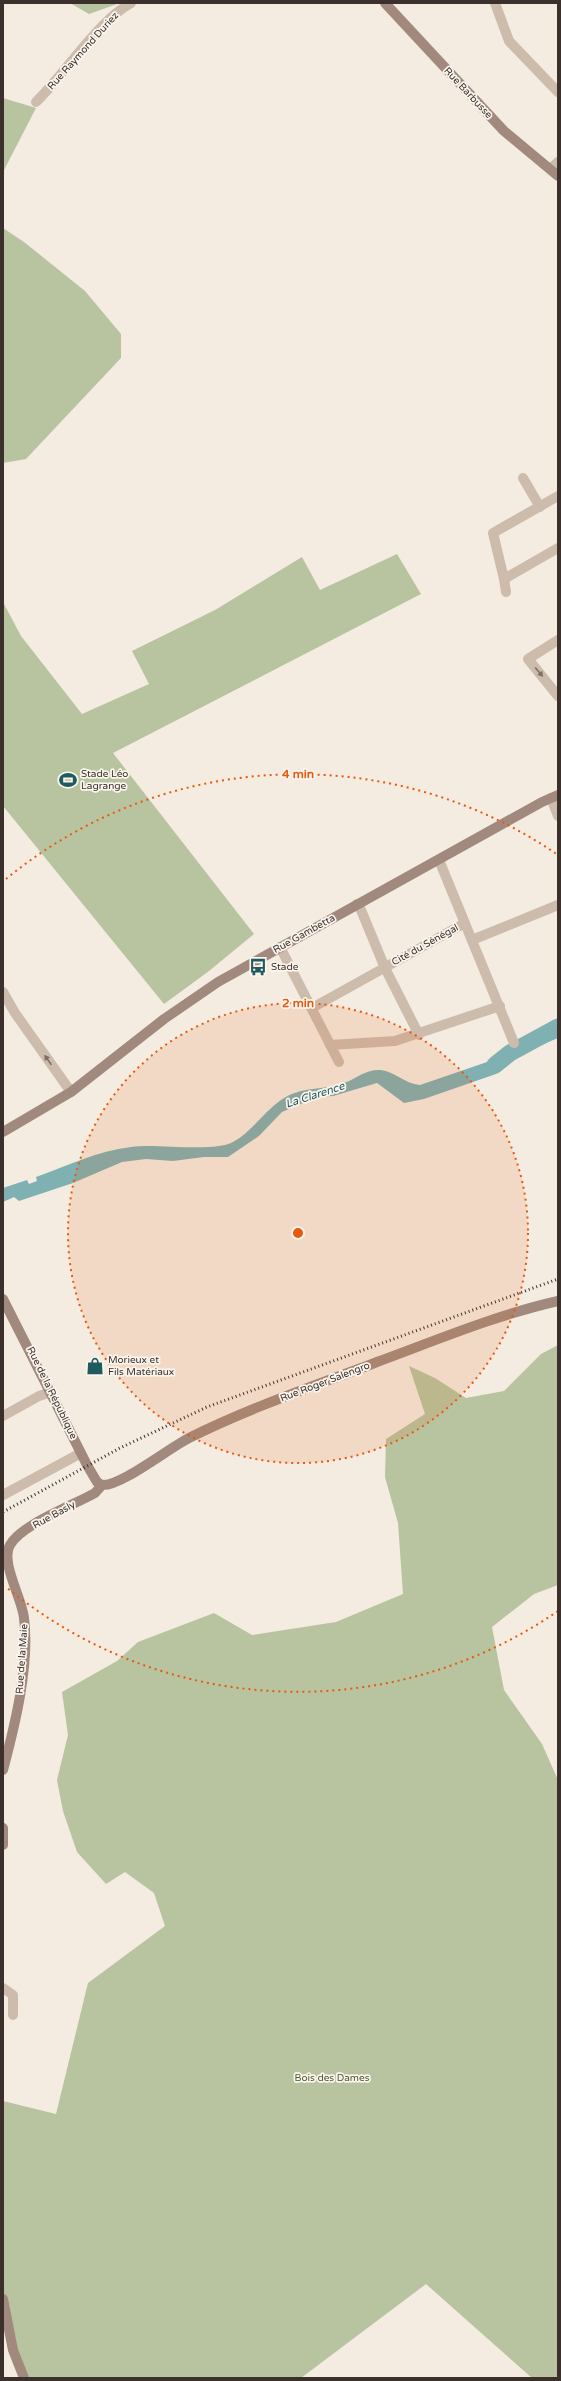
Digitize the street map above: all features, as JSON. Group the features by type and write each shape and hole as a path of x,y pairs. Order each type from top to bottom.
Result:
{"street":[{"name":"Rue Raymond Duriez","path":"36,102 53,85 108,20 131,3"},
{"name":"Rue Barbusse","path":"385,3 504,131 558,176"},
{"path":"495,3 509,41 558,92"},
{"path":"550,169 558,162"},
{"path":"523,478 540,507"},
{"path":"506,592 493,533 558,496"},
{"path":"504,579 558,548"},
{"path":"558,640 528,659 558,696"},
{"path":"554,796 558,816"},
{"name":"Rue Gambetta","path":"3,1132 71,1092 186,1003 357,904 554,796"},
{"name":"Cité du Sénégal","path":"439,860 514,1043"},
{"name":"Cité du Sénégal","path":"357,904 385,968 419,1035"},
{"path":"472,940 558,905"},
{"name":"Cité du Sénégal","path":"312,1008 465,922"},
{"path":"280,948 312,1008 338,1062"},
{"path":"3,992 15,1013 71,1092"},
{"path":"330,1045 395,1041 419,1035 500,1006"},
{"name":"Rue de la République","path":"3,1299 81,1453 94,1477 102,1485"},
{"name":"Rue Roger Salengro","path":"102,1485 111,1484 123,1479 163,1453 217,1425 478,1324 558,1301"},
{"path":"3,1416 39,1396 51,1392"},
{"path":"3,1495 81,1453"},
{"name":"Rue Basly","path":"6,1550 17,1537 30,1528 95,1493 102,1485"},
{"name":"Rue de la Maie","path":"3,1770 19,1701 25,1628 23,1608 9,1566 6,1550"},
{"path":"3,1828 3,1845"},
{"path":"3,1988 13,1995 13,2015"},
{"path":"3,2299 14,2350 24,2378"}],"green space":[{"path":"70,3 120,3 89,14"},
{"path":"3,98 36,108 3,172"},
{"path":"3,228 24,242 85,291 121,334 121,358 26,459 3,463"},
{"name":"Stade Léo Lagrange","path":"397,554 421,594 113,753 254,934 209,971 164,1004 3,806 3,602 21,636 82,714 149,684 132,651 215,610 302,557 320,590"},
{"name":"Bois des Dames","path":"558,1345 558,1585 534,1594 492,1627 504,1690 542,1744 558,1780 558,2378 532,2378 426,2284 301,2378 24,2378 3,2299 3,2101 56,2114 88,1983 165,1926 154,1893 125,1872 106,1884 77,1852 63,1811 57,1780 68,1735 62,1692 117,1661 138,1642 214,1613 252,1635 336,1622 403,1594 398,1523 385,1477 386,1439 425,1414 409,1366 435,1378 466,1398 504,1391 541,1354"}],"water":[{"path":"558,1021 558,1038 520,1054 517,1044"},
{"path":"512,1047 515,1056 496,1074 424,1099 404,1103 377,1083 333,1096 317,1097 282,1112 259,1136 228,1157 204,1157 173,1161 146,1159 122,1162 73,1183 19,1201 14,1197 3,1202 3,1188 27,1180 29,1184 37,1181 36,1177 82,1159 106,1152 142,1146 212,1147 233,1142 246,1133 281,1100 297,1092 336,1085 349,1081 366,1072 375,1070 386,1071 409,1082 420,1085 487,1062"}],"waterway":[{"name":"La Clarence","path":"495,1065 510,1053 558,1027"}],"railway":[{"path":"3,1512 120,1448 207,1407 558,1279"}],"place":[{"name":"Stade Léo Lagrange","path":"68,780"},
{"name":"Stade","path":"258,967"},
{"name":"Morieux et Fils Matériaux","path":"95,1366"}]}
